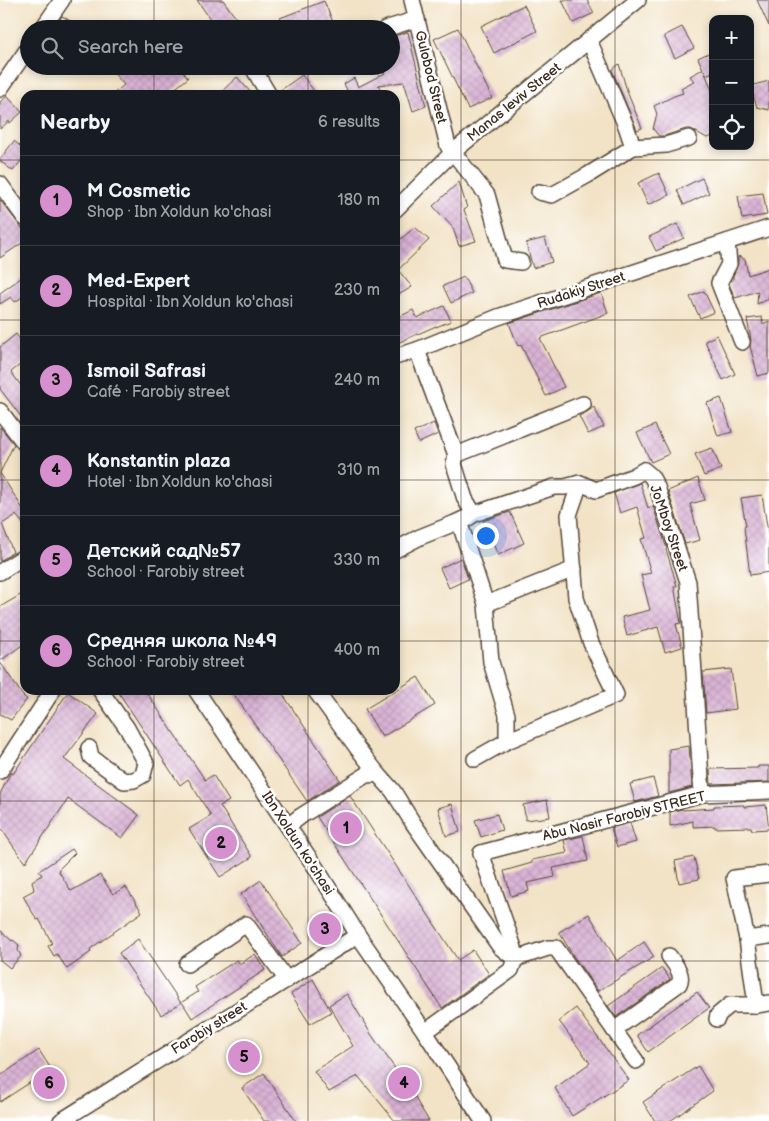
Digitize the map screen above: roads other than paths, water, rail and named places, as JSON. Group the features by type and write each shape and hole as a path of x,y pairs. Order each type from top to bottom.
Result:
{"street":[{"path":"48,20 62,0"},
{"name":"Gulobod Street","path":"412,0 448,146 487,195 505,260 521,262"},
{"name":"Manas leviv Street","path":"400,205 453,152 638,0"},
{"path":"400,24 417,19"},
{"path":"589,40 634,148"},
{"path":"0,89 20,60"},
{"path":"256,75 266,90"},
{"path":"539,192 552,195 634,148 666,145 689,138"},
{"path":"0,184 20,211"},
{"name":"Rudakiy Street","path":"400,355 498,317 769,228"},
{"path":"727,242 729,264 719,282 742,342"},
{"path":"417,350 456,454 454,464 465,498 474,514 460,524 486,604 491,662 507,715 507,741"},
{"path":"456,454 583,404"},
{"path":"0,411 20,437"},
{"name":"JoMboy Street","path":"400,547 474,514 554,487 565,487 580,483 596,490 634,476 644,470 651,476 657,487 688,582 702,794"},
{"path":"475,759 507,741 616,695 591,643 576,598 569,515 580,483"},
{"path":"0,572 20,559"},
{"path":"486,604 574,569"},
{"path":"0,771 50,695"},
{"path":"89,748 91,757 124,781 134,780 143,775 146,763 127,728 104,695"},
{"name":"Ibn Xoldun ko'chasi","path":"199,695 483,1121"},
{"path":"319,695 358,749 393,791 413,823 500,947 515,959"},
{"path":"288,826 366,775 378,774"},
{"name":"Abu Nasir Farobiy STREET","path":"515,959 514,948 481,853 702,794 769,791"},
{"path":"717,1019 730,1005 762,1004 734,878 769,874"},
{"path":"187,964 246,924 287,980"},
{"name":"Farobiy street","path":"60,1121 358,935"},
{"path":"747,939 769,936"},
{"path":"515,959 548,948 556,948 636,1061"},
{"path":"614,1030 679,984 681,979 680,973 669,956"},
{"path":"425,1032 511,970 515,959"}],"place":[{"name":"M Cosmetic","path":"346,828"},
{"name":"Med-Expert","path":"221,843"},
{"name":"Ismoil Safrasi","path":"325,929"},
{"name":"Детский сад№57","path":"244,1057"},
{"name":"Средняя школа №49","path":"49,1083"},
{"name":"Konstantin plaza","path":"404,1083"}]}
